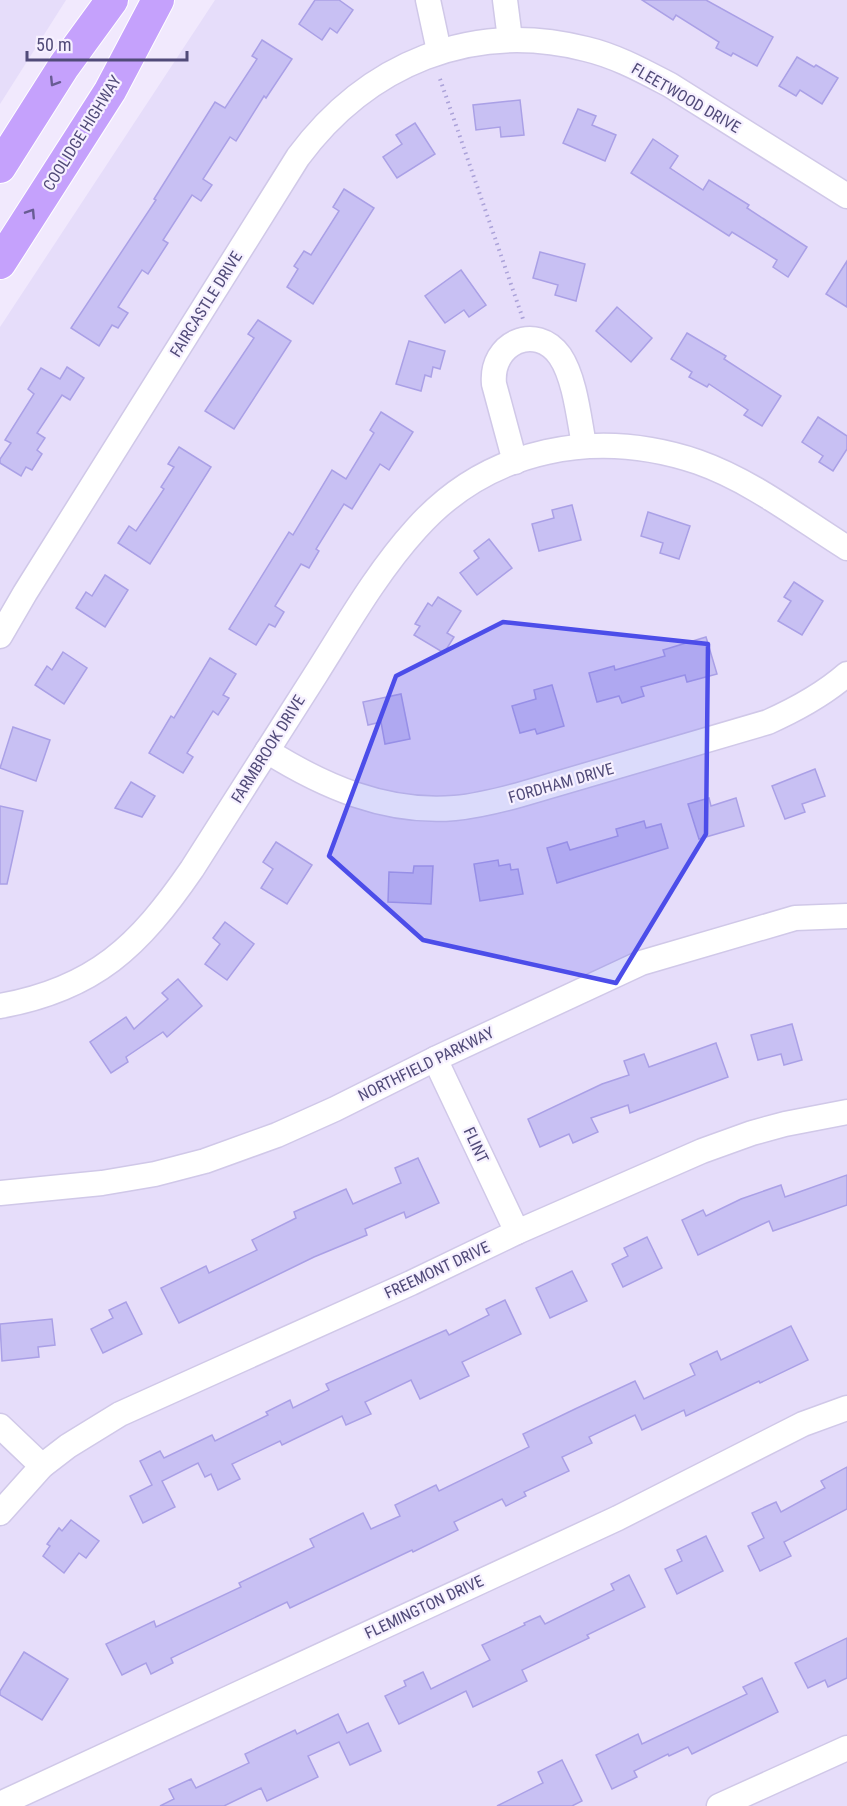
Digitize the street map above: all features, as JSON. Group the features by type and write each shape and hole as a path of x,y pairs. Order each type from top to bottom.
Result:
{"main road":[{"path":"0,167 64,66 112,0"},
{"name":"COOLIDGE HIGHWAY","path":"0,263 110,91 158,0"}],"street":[{"path":"429,0 439,51"},
{"path":"505,0 510,39"},
{"name":"FLEETWOOD DRIVE","path":"476,43 510,39 551,42 587,49 639,69 670,85 847,196"},
{"name":"FAIRCASTLE DRIVE","path":"0,636 31,582 260,218 315,135 354,97 372,84 439,51 476,43"},
{"path":"515,462 496,394 493,374 502,352 520,340 543,342 561,357 573,391 584,445"},
{"name":"FARMBROOK DRIVE","path":"0,1006 36,997 90,975 117,957 147,930 192,869 392,558 417,528 445,501 474,481 540,453 584,445 660,452 719,471 746,484 847,548"},
{"name":"FORDHAM DRIVE","path":"267,751 347,794 405,806 454,808 519,795 768,722 798,709 828,690 847,674"},
{"name":"NORTHFIELD PARKWAY","path":"0,1193 102,1183 155,1174 205,1161 277,1136 335,1110 435,1059 641,963 795,918 847,915"},
{"name":"FLINT","path":"435,1059 517,1232"},
{"name":"FREEMONT DRIVE","path":"0,1513 42,1466 120,1414 702,1150 774,1127 847,1112"},
{"name":"FLEMINGTON DRIVE","path":"0,1804 618,1518 803,1424 847,1408"},
{"path":"0,1426 42,1466"},
{"path":"719,1806 847,1748"}],"path":[{"path":"440,79 524,321"}],"highlighted area":[{"path":"503,622 708,644 706,834 616,983 423,940 329,856 396,676"}],"shaded area":[{"path":"0,0 66,0 0,104"},
{"path":"215,0 847,0 847,1806 0,1806 0,327"}],"building":[{"path":"315,0 339,0 353,10 337,33 330,28 322,40 299,24"},
{"path":"642,0 706,0 773,37 757,66 733,53 731,56 716,48 719,42 676,15 673,20"},
{"path":"262,40 292,59 266,98 264,96 236,141 230,137 203,179 212,185 201,201 192,195 163,240 168,243 148,274 142,270 118,307 128,313 118,328 112,325 99,346 71,328 156,200 154,199 215,102 225,108 257,59 252,56"},
{"path":"797,57 838,78 822,104 800,90 796,96 779,86"},
{"path":"520,100 524,135 501,137 500,127 476,130 473,105"},
{"path":"578,109 596,116 592,125 616,135 605,161 563,143"},
{"path":"415,123 435,154 397,178 383,157 402,144 396,135"},
{"path":"653,139 678,156 670,168 703,190 709,180 749,205 747,208 807,247 788,277 773,267 777,260 732,232 729,236 631,173"},
{"path":"344,189 374,208 313,304 287,287 298,269 294,266 304,251 311,255 339,211 333,207"},
{"path":"540,252 585,264 576,301 555,295 558,285 533,278"},
{"path":"847,261 847,307 826,294"},
{"path":"461,270 486,305 469,317 464,310 445,323 425,296"},
{"path":"617,307 652,338 631,362 596,331"},
{"path":"258,320 291,341 234,429 205,411 254,338 248,334"},
{"path":"687,333 726,356 724,359 781,396 762,426 744,415 748,410 709,384 707,387 689,377 692,372 671,359"},
{"path":"409,341 445,351 440,369 433,367 431,377 425,375 421,391 396,384"},
{"path":"67,367 84,378 70,400 62,395 37,433 45,438 37,450 42,454 32,470 26,467 21,476 0,463 0,459 11,443 5,440 34,394 28,389 41,368 60,379"},
{"path":"381,412 413,432 389,470 380,464 352,509 344,504 316,549 319,551 309,568 301,564 275,606 284,612 275,627 269,624 256,645 229,629 289,532 293,535 332,470 346,479 374,433 370,430"},
{"path":"818,417 847,436 847,449 833,471 819,462 823,456 802,442"},
{"path":"179,447 211,467 150,564 118,543 129,526 136,531 164,489 161,487 174,467 168,464"},
{"path":"572,505 581,540 539,551 532,524 554,518 552,510"},
{"path":"648,512 690,526 679,559 660,553 663,543 641,536"},
{"path":"489,539 512,568 477,595 460,573 479,558 474,551"},
{"path":"105,575 128,590 105,627 76,608 86,592 92,596"},
{"path":"794,582 823,601 802,635 778,621 791,601 784,597"},
{"path":"438,597 461,611 447,633 454,637 444,653 414,635 420,626 415,624 428,603 432,606"},
{"path":"706,637 717,674 687,682 685,675 641,687 644,696 622,703 619,696 597,702 589,673 614,666 615,670 665,656 663,650"},
{"path":"63,652 87,668 64,704 35,685 47,666 52,670"},
{"path":"210,658 236,674 223,695 229,698 218,715 213,711 187,753 193,757 183,773 149,753 171,716 174,718"},
{"path":"552,685 564,726 537,734 535,729 520,733 512,706 536,699 534,690"},
{"path":"401,694 410,739 385,744 381,722 368,725 363,702"},
{"path":"13,727 50,740 36,781 0,768"},
{"path":"815,769 825,796 802,804 805,812 785,819 772,786"},
{"path":"131,782 155,796 142,817 115,808"},
{"path":"709,798 711,806 736,798 744,826 699,839 688,804"},
{"path":"0,806 23,811 7,884 0,884"},
{"path":"644,821 646,828 661,824 668,848 557,883 547,848 567,842 570,850 618,836 616,829"},
{"path":"276,842 312,865 287,904 261,888 273,869 263,862"},
{"path":"498,860 499,866 510,864 511,870 518,869 523,894 480,901 474,864"},
{"path":"414,866 433,866 431,904 388,902 389,872 413,873"},
{"path":"225,922 254,944 227,980 205,964 220,944 213,938"},
{"path":"178,979 202,1006 167,1037 163,1032 126,1057 128,1062 111,1073 90,1042 126,1017 134,1029 168,999 162,993"},
{"path":"792,1024 802,1060 784,1065 781,1054 758,1060 751,1035"},
{"path":"716,1043 728,1077 630,1113 628,1105 591,1118 598,1132 573,1143 569,1134 540,1147 528,1119 602,1084 629,1075 624,1061 644,1054 649,1067"},
{"path":"418,1158 439,1203 406,1218 404,1212 365,1229 367,1235 314,1257 179,1323 161,1288 206,1266 209,1273 257,1250 252,1240 296,1218 294,1212 346,1189 353,1204 401,1183 395,1168"},
{"path":"847,1175 847,1205 773,1231 769,1221 698,1255 682,1220 703,1210 706,1216 741,1199 781,1185 785,1197"},
{"path":"647,1237 662,1268 623,1287 612,1264 628,1256 624,1248"},
{"path":"572,1271 587,1301 550,1318 536,1288"},
{"path":"505,1300 521,1334 462,1362 469,1376 420,1399 411,1380 365,1402 371,1414 346,1425 342,1416 282,1445 280,1441 232,1464 240,1479 218,1490 211,1474 205,1477 198,1463 162,1481 175,1507 143,1523 130,1496 152,1485 140,1461 160,1451 164,1458 212,1435 215,1441 268,1415 266,1412 290,1400 293,1408 329,1390 326,1384 446,1330 449,1335 489,1315 486,1309"},
{"path":"126,1302 142,1334 103,1353 91,1329 113,1318 109,1310"},
{"path":"52,1319 55,1345 38,1347 39,1357 2,1361 0,1324"},
{"path":"791,1326 808,1360 686,1416 684,1410 642,1430 635,1415 589,1437 592,1443 562,1457 569,1471 524,1492 526,1496 506,1506 502,1499 454,1522 458,1530 290,1608 287,1602 171,1658 173,1663 151,1674 146,1663 122,1675 106,1644 154,1621 156,1627 241,1587 239,1583 314,1547 310,1539 363,1513 371,1529 400,1516 395,1505 436,1485 439,1491 529,1447 523,1434 635,1381 644,1399 695,1375 690,1364 717,1351 721,1360"},
{"path":"847,1467 847,1509 784,1542 791,1556 760,1571 748,1546 764,1538 752,1513 776,1502 781,1512 825,1488 821,1481"},
{"path":"71,1520 99,1541 86,1558 79,1553 64,1573 43,1556 50,1546 47,1544 59,1528 62,1531"},
{"path":"706,1536 723,1571 677,1594 665,1569 682,1561 677,1550"},
{"path":"629,1575 645,1607 587,1635 589,1638 522,1670 527,1681 473,1707 466,1691 399,1724 385,1696 406,1686 404,1681 423,1672 431,1689 490,1660 482,1645 540,1616 545,1624 614,1590 611,1584"},
{"path":"847,1638 847,1678 828,1687 825,1680 808,1688 795,1663"},
{"path":"24,1652 68,1679 42,1720 0,1695 0,1691"},
{"path":"762,1678 778,1712 692,1754 688,1747 669,1756 668,1754 634,1771 637,1777 612,1789 596,1755 638,1734 642,1744 747,1694 743,1687"},
{"path":"338,1714 347,1733 368,1723 381,1751 350,1765 339,1742 308,1756 318,1777 267,1801 261,1788 224,1806 160,1806 174,1799 169,1789 191,1779 196,1788 249,1763 245,1754 295,1730 297,1734"},
{"path":"562,1760 582,1801 572,1806 497,1806 543,1783 538,1772"}]}
